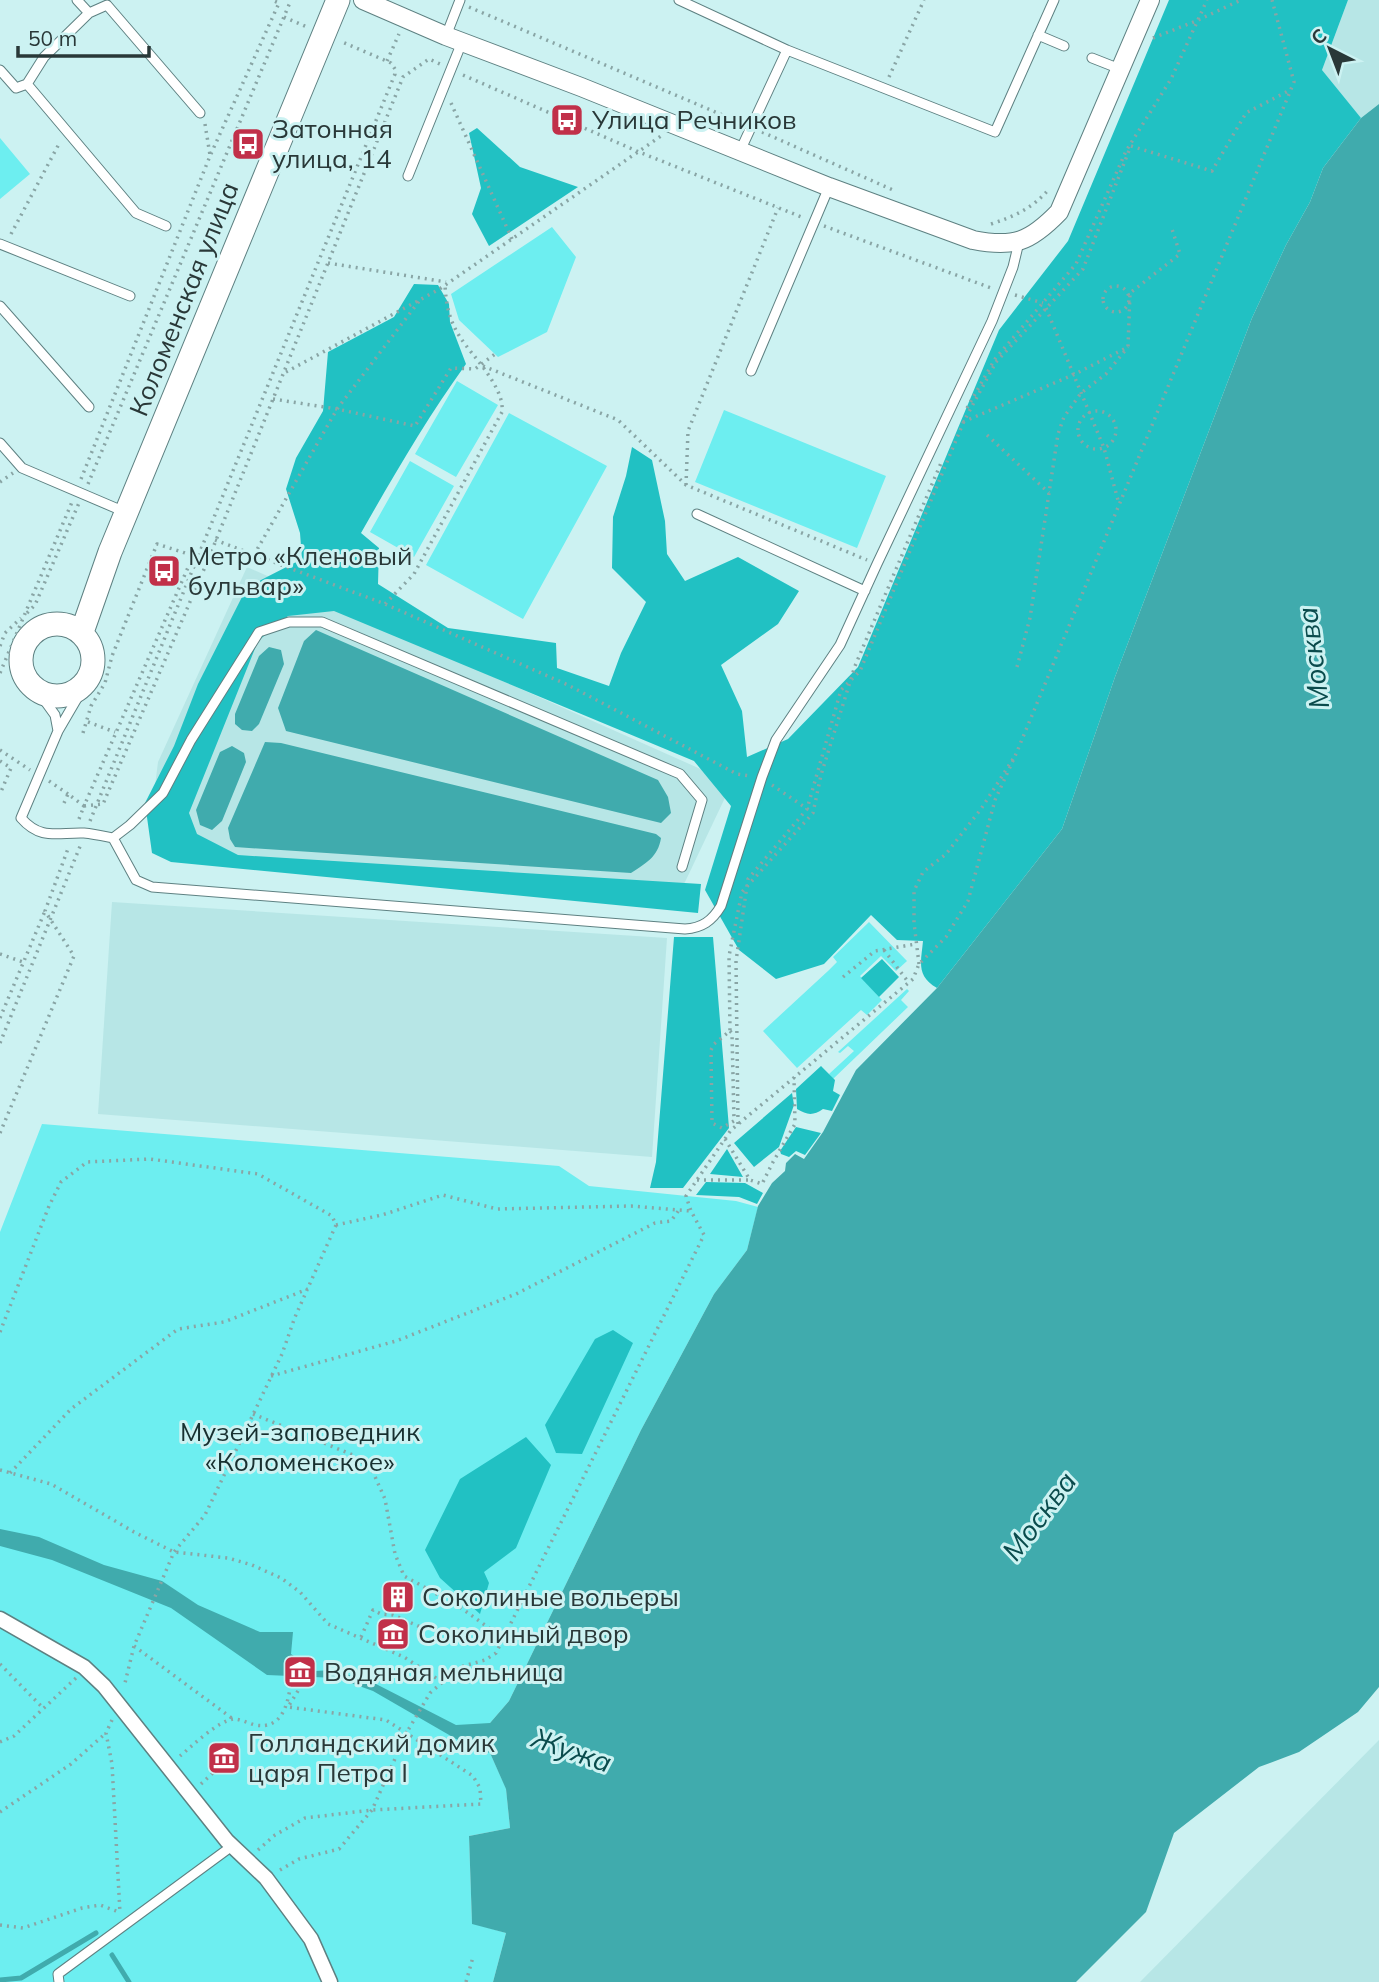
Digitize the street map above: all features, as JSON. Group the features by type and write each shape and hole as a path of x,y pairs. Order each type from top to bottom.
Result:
{"street":[{"name":"Коломенская улица","path":"82,632 99,581 338,0"},
{"path":"363,0 454,39 829,187 973,240 998,244 1018,242 1041,230 1059,212 1150,0"},
{"name":"Коломенская улица","path":"37,690 23,672 22,650 35,631 56,623 99,581"},
{"path":"37,690 59,696 74,692 86,683 93,670 94,654 82,632 56,623"},
{"path":"0,1619 84,1667 104,1686 230,1843 266,1878 311,1939 330,1982"}],"lane":[{"path":"77,0 89,13"},
{"path":"679,0 787,50 995,132 1054,0"},
{"path":"408,176 452,69 459,1"},
{"path":"0,70 16,88 27,84 44,57 89,13 108,3 200,113"},
{"path":"1038,35 1064,46"},
{"path":"740,151 787,50"},
{"path":"1092,58 1120,69"},
{"path":"27,84 136,213 166,226"},
{"path":"751,371 829,187"},
{"path":"113,838 136,880 152,887 661,927 696,928 715,917 776,740 841,645 992,321 1013,267 1018,242"},
{"path":"1,248 130,296"},
{"path":"0,306 89,407"},
{"path":"0,443 22,468 127,512"},
{"path":"697,514 865,591"},
{"path":"86,683 58,731 21,818 30,828 49,835 85,833 113,838 130,825 163,793 191,740 259,632 289,622 322,621 680,774 702,800 682,867"},
{"path":"37,690 55,715 58,731"},
{"path":"59,1982 58,1974 230,1843"}],"path":[{"path":"0,646 5,633 35,605 210,156 279,3 272,0"},
{"path":"80,493 291,0"},
{"path":"883,88 924,0"},
{"path":"730,1031 710,1050 712,1123 722,1128 734,1121 729,956 741,892 813,813 821,775 850,681 958,424 995,359 1044,305 1083,269 1131,146 1171,79 1207,0"},
{"path":"1147,40 1241,0"},
{"path":"266,1878 299,1859 339,1849 372,1810 407,1731 430,1693 460,1667 485,1660 496,1653 704,1235 686,1196 725,1139 738,1124 909,983 919,964 946,937 968,901 995,800 1294,82 1272,0"},
{"path":"459,1 900,193"},
{"path":"813,813 762,777 737,774 568,685 385,604 215,540 403,77 429,59 639,152 778,208 1044,305 1104,448 1119,505"},
{"path":"0,1043 195,556 395,74 395,69 387,61"},
{"path":"444,88 512,239"},
{"path":"1131,146 1212,171 1246,113 1291,89"},
{"path":"284,373 447,284 660,138 691,101"},
{"path":"200,113 206,125 210,156"},
{"path":"1,248 66,131"},
{"path":"738,1124 736,961 748,879 807,809 841,690 860,671 964,422 996,362 1076,264 1126,151 1131,146"},
{"path":"988,225 1014,217 1032,206 1050,184"},
{"path":"686,485 688,431 778,208"},
{"path":"1017,667 1030,618 1058,434 1064,417 1081,393 1106,374 1128,347 1130,293 1180,254 1171,226"},
{"path":"328,263 447,284"},
{"path":"385,604 414,574 502,412 503,404 483,366 459,336 446,307 447,284"},
{"path":"1113,286 1122,287 1128,293 1129,302 1124,309 1112,311 1103,302 1104,294 1113,286"},
{"path":"254,555 337,409 421,298"},
{"path":"958,424 1073,375 1128,347"},
{"path":"273,398 415,426 452,368 475,369 483,366 495,354"},
{"path":"483,366 618,420 686,485 895,571"},
{"path":"1096,411 1108,414 1115,425 1115,437 1104,448 1094,450 1080,439 1078,427 1089,413 1096,411"},
{"path":"987,435 1049,493"},
{"path":"83,733 91,706 105,683 112,656 157,544 208,560"},
{"path":"64,803 68,794 84,806 195,556"},
{"path":"0,673 24,616"},
{"path":"88,722 116,732"},
{"path":"919,964 914,923 914,891 923,873 946,854 981,809 1016,754"},
{"path":"0,761 11,768 0,794"},
{"path":"0,1018 45,911"},
{"path":"843,977 875,951 916,944"},
{"path":"884,950 909,983"},
{"path":"0,954 23,962"},
{"path":"0,998 7,1001"},
{"path":"697,1180 750,1180 762,1184 795,1124 794,1077"},
{"path":"725,1139 750,1180"},
{"path":"0,1332 61,1182 87,1162 150,1159 258,1174 332,1216 336,1225 271,1376 205,1515 174,1552 134,1646 119,1707 106,1733 71,1764 0,1812"},
{"path":"336,1225 382,1215 443,1195 497,1209 631,1206 691,1211"},
{"path":"271,1376 396,1341 516,1294 655,1223 671,1221 679,1210"},
{"path":"9,1473 71,1409 178,1329 224,1322 309,1288"},
{"path":"253,1414 353,1455 372,1470 385,1499 395,1554 404,1576 457,1605 503,1637"},
{"path":"0,1470 51,1484 174,1552 228,1558 281,1578 300,1592 328,1624 404,1657 442,1682"},
{"path":"361,1637 373,1611 393,1615 423,1628"},
{"path":"134,1646 233,1719 258,1726 273,1723 288,1707 301,1686"},
{"path":"0,1664 43,1708"},
{"path":"0,1742 15,1735 72,1683 84,1667"},
{"path":"288,1707 291,1682"},
{"path":"247,1859 275,1836 305,1818 372,1810 481,1804 480,1788 472,1776 407,1731 386,1720 288,1707"},
{"path":"167,1765 219,1724 233,1719"},
{"path":"106,1733 112,1764 119,1913"},
{"path":"0,1925 23,1928 82,1908 100,1905 119,1913 127,1923"},
{"path":"466,1982 473,1957"}],"shaded area":[{"path":"1169,0 1348,0 1322,70 1361,118 1323,168 1310,202 1286,245 1252,318 1115,677 1062,829 937,988 926,979 921,968 923,941 897,940 871,915 824,964 776,979 739,950 705,890 731,806 694,761 334,611 288,616 258,641 189,813 197,834 238,855 701,884 698,913 171,862 152,853 145,803 174,746 198,684 244,593 261,580 302,559 300,533 286,489 296,458 323,411 328,352 394,317 414,284 438,285 449,304 450,322 466,364 424,426 361,533 379,548 378,584 448,628 556,643 557,668 609,686 621,653 646,602 612,568 613,517 632,447 652,460 665,521 667,554 685,581 738,557 799,591 778,624 721,665 742,711 747,757 788,739 858,667 999,330 1068,241"},
{"path":"1348,0 1379,0 1379,104 1361,118 1322,70"},
{"path":"477,128 520,167 578,187 489,246 472,214 481,188 469,133"},
{"path":"247,567 732,783 676,901 172,857 153,802 158,762"},
{"path":"112,902 667,938 652,1157 98,1114"},
{"path":"674,937 713,937 729,1128 683,1188 650,1188 656,1162"},
{"path":"882,959 899,977 879,997 861,978"},
{"path":"821,1066 835,1080 833,1091 840,1095 832,1111 823,1109 813,1114 804,1113 797,1109 796,1089"},
{"path":"792,1093 794,1105 779,1147 754,1167 734,1143"},
{"path":"796,1127 821,1133 805,1155 796,1151 789,1157 781,1154 780,1151"},
{"path":"727,1149 743,1177 710,1174"},
{"path":"706,1182 745,1183 763,1193 757,1204 739,1197 696,1195"},
{"path":"613,1330 633,1343 582,1454 556,1453 545,1425 595,1339"},
{"path":"526,1437 551,1465 516,1548 484,1572 489,1583 480,1614 440,1578 425,1550 460,1479"},
{"path":"1379,1740 1379,1982 1140,1982"}],"green space":[{"path":"0,138 30,174 0,199"},
{"path":"552,227 576,257 547,332 498,357 459,320 451,294"},
{"path":"457,381 498,405 456,477 415,454"},
{"path":"724,410 886,476 857,548 695,482"},
{"path":"509,413 607,466 523,619 426,565"},
{"path":"410,461 454,486 414,557 370,532"},
{"path":"869,922 907,961 896,971 881,956 860,976 882,1000 867,1015 861,1010 797,1068 763,1031 837,962 833,957"},
{"path":"907,989 909,991 901,1000 908,1007 833,1079 829,1074 854,1051 848,1046 838,1052"},
{"name":"Музей-заповедник «Коломенское»","path":"42,1124 559,1166 589,1186 736,1201 758,1207 747,1250 714,1294 641,1430 509,1701 490,1723 490,1753 506,1788 510,1828 469,1836 472,1923 506,1933 493,1982 0,1982 0,1232"}],"water":[{"path":"1379,104 1379,1687 1358,1712 1299,1752 1259,1767 1174,1833 1146,1912 1076,1982 493,1982 506,1933 472,1924 469,1836 510,1828 506,1789 490,1753 463,1743 373,1691 337,1678 267,1675 171,1608 52,1560 0,1546 0,1529 39,1537 104,1565 162,1581 198,1605 260,1632 293,1632 291,1654 315,1671 334,1670 376,1684 456,1725 490,1723 509,1701 641,1430 714,1294 747,1250 758,1206 772,1183 785,1171 786,1163 795,1154 804,1159 823,1132 856,1070 937,988 1062,829 1115,677 1252,318 1286,245 1310,202 1323,168 1361,118"},
{"path":"316,630 658,780 668,797 671,813 661,823 286,731 278,708 304,641"},
{"path":"269,647 281,650 284,664 259,724 252,731 242,730 235,724 235,714 259,656"},
{"path":"265,742 281,743 656,834 661,838 650,859 631,873 235,847 228,828"},
{"path":"232,746 244,753 246,762 222,821 212,830 200,825 196,810 220,752"}],"waterway":[{"path":"0,1980 21,1978 96,1933"},
{"path":"112,1955 129,1982"}],"place":[{"name":"Улица Речников","path":"567,120"},
{"name":"Затонная улица, 14","path":"248,144"},
{"name":"Метро «Кленовый бульвар»","path":"164,571"},
{"name":"Соколиные вольеры","path":"398,1597"},
{"name":"Соколиный двор","path":"393,1634"},
{"name":"Водяная мельница","path":"300,1672"},
{"name":"Голландский домик царя Петра I","path":"224,1758"}],"water label":[{"name":"Москва","path":"1313,658"},
{"name":"Москва","path":"1039,1516"},
{"name":"Жужа","path":"572,1750"}]}
